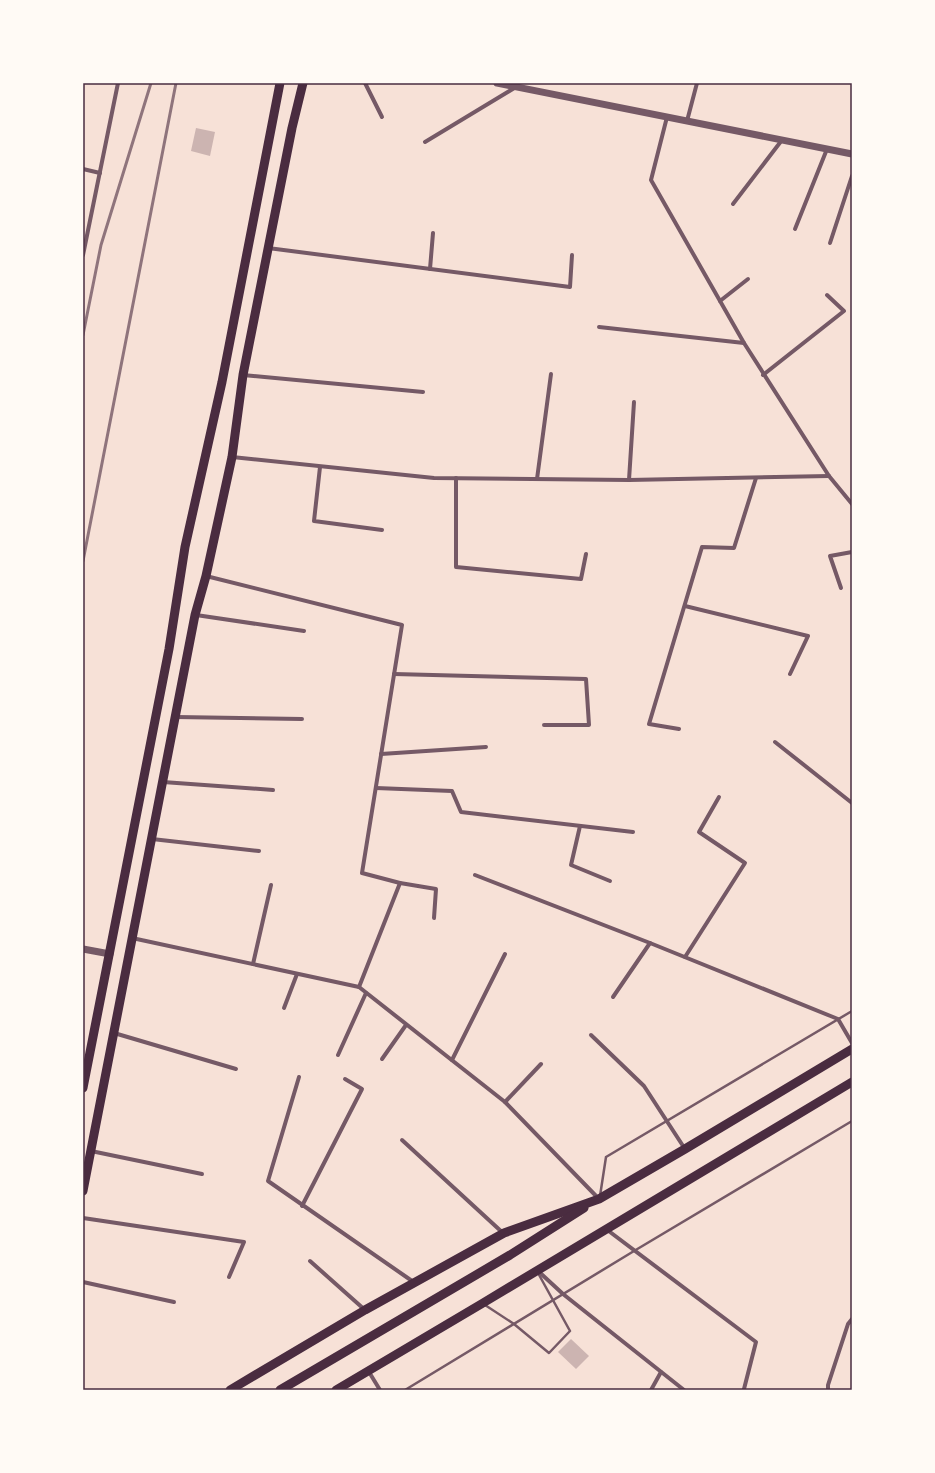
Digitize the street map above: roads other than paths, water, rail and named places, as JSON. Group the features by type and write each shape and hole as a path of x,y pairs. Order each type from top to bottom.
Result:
{"main road":[{"path":"83,1088 169,649 185,547 222,382 280,83"},
{"path":"83,1191 195,615 206,576 232,457 243,375 302,83"},
{"path":"280,1390 510,1255 599,1199 685,1150 852,1049"},
{"path":"336,1390 369,1372 852,1082"},
{"path":"230,1390 365,1310 504,1233 599,1199"}],"street":[{"path":"83,255 118,83"},
{"path":"365,83 382,117"},
{"path":"497,83 852,154"},
{"path":"687,121 697,83"},
{"path":"425,142 516,87"},
{"path":"666,117 652,180 763,375 829,476 852,504"},
{"path":"733,204 782,140"},
{"path":"795,229 827,149"},
{"path":"83,169 100,173"},
{"path":"830,243 852,176"},
{"path":"430,269 433,233"},
{"path":"268,248 570,287 572,255"},
{"path":"720,301 748,279"},
{"path":"763,375 844,311 827,294"},
{"path":"599,327 744,344"},
{"path":"537,479 551,374"},
{"path":"243,375 423,392"},
{"path":"629,480 634,402"},
{"path":"232,457 434,478 629,480 829,476"},
{"path":"320,467 314,521 382,530"},
{"path":"456,478 456,567 581,579 586,554"},
{"path":"679,730 649,724 702,547 734,548 756,478"},
{"path":"841,588 830,556 852,552"},
{"path":"206,576 402,625 362,873 400,883 436,889 434,918"},
{"path":"685,606 808,636 790,674"},
{"path":"195,615 304,631"},
{"path":"394,674 586,678 589,725 544,725"},
{"path":"176,717 302,719"},
{"path":"775,742 852,803"},
{"path":"381,754 486,747"},
{"path":"163,782 273,790"},
{"path":"376,788 452,791 461,812 633,832"},
{"path":"685,957 745,863 699,832 719,797"},
{"path":"580,826 571,865 610,881"},
{"path":"151,839 260,851"},
{"path":"475,875 650,943 838,1019 852,1043"},
{"path":"359,987 400,883"},
{"path":"253,964 272,885"},
{"path":"132,938 359,987 505,1102 599,1199"},
{"path":"613,997 650,943"},
{"path":"83,949 110,954"},
{"path":"452,1060 505,954"},
{"path":"284,1008 297,974"},
{"path":"338,1055 366,993"},
{"path":"382,1059 406,1025"},
{"path":"114,1033 236,1069"},
{"path":"590,1035 644,1086 685,1150"},
{"path":"505,1102 541,1064"},
{"path":"299,1078 268,1181 415,1283"},
{"path":"302,1206 362,1089 345,1079"},
{"path":"402,1140 504,1233"},
{"path":"91,1151 202,1174"},
{"path":"83,1218 244,1242 229,1277"},
{"path":"606,1229 756,1342 744,1389"},
{"path":"310,1260 365,1310"},
{"path":"537,1270 563,1294 684,1390"},
{"path":"83,1282 174,1302"},
{"path":"828,1390 828,1385 848,1324 852,1319"},
{"path":"369,1372 380,1390"},
{"path":"652,1390 661,1372"}],"lane":[{"path":"599,1199 606,1157 852,1011"},
{"path":"405,1390 634,1250 852,1121"},
{"path":"483,1303 514,1324 549,1353 570,1331 537,1270"}],"railway":[{"path":"83,335 101,245 151,83"},
{"path":"83,561 176,83"}]}
